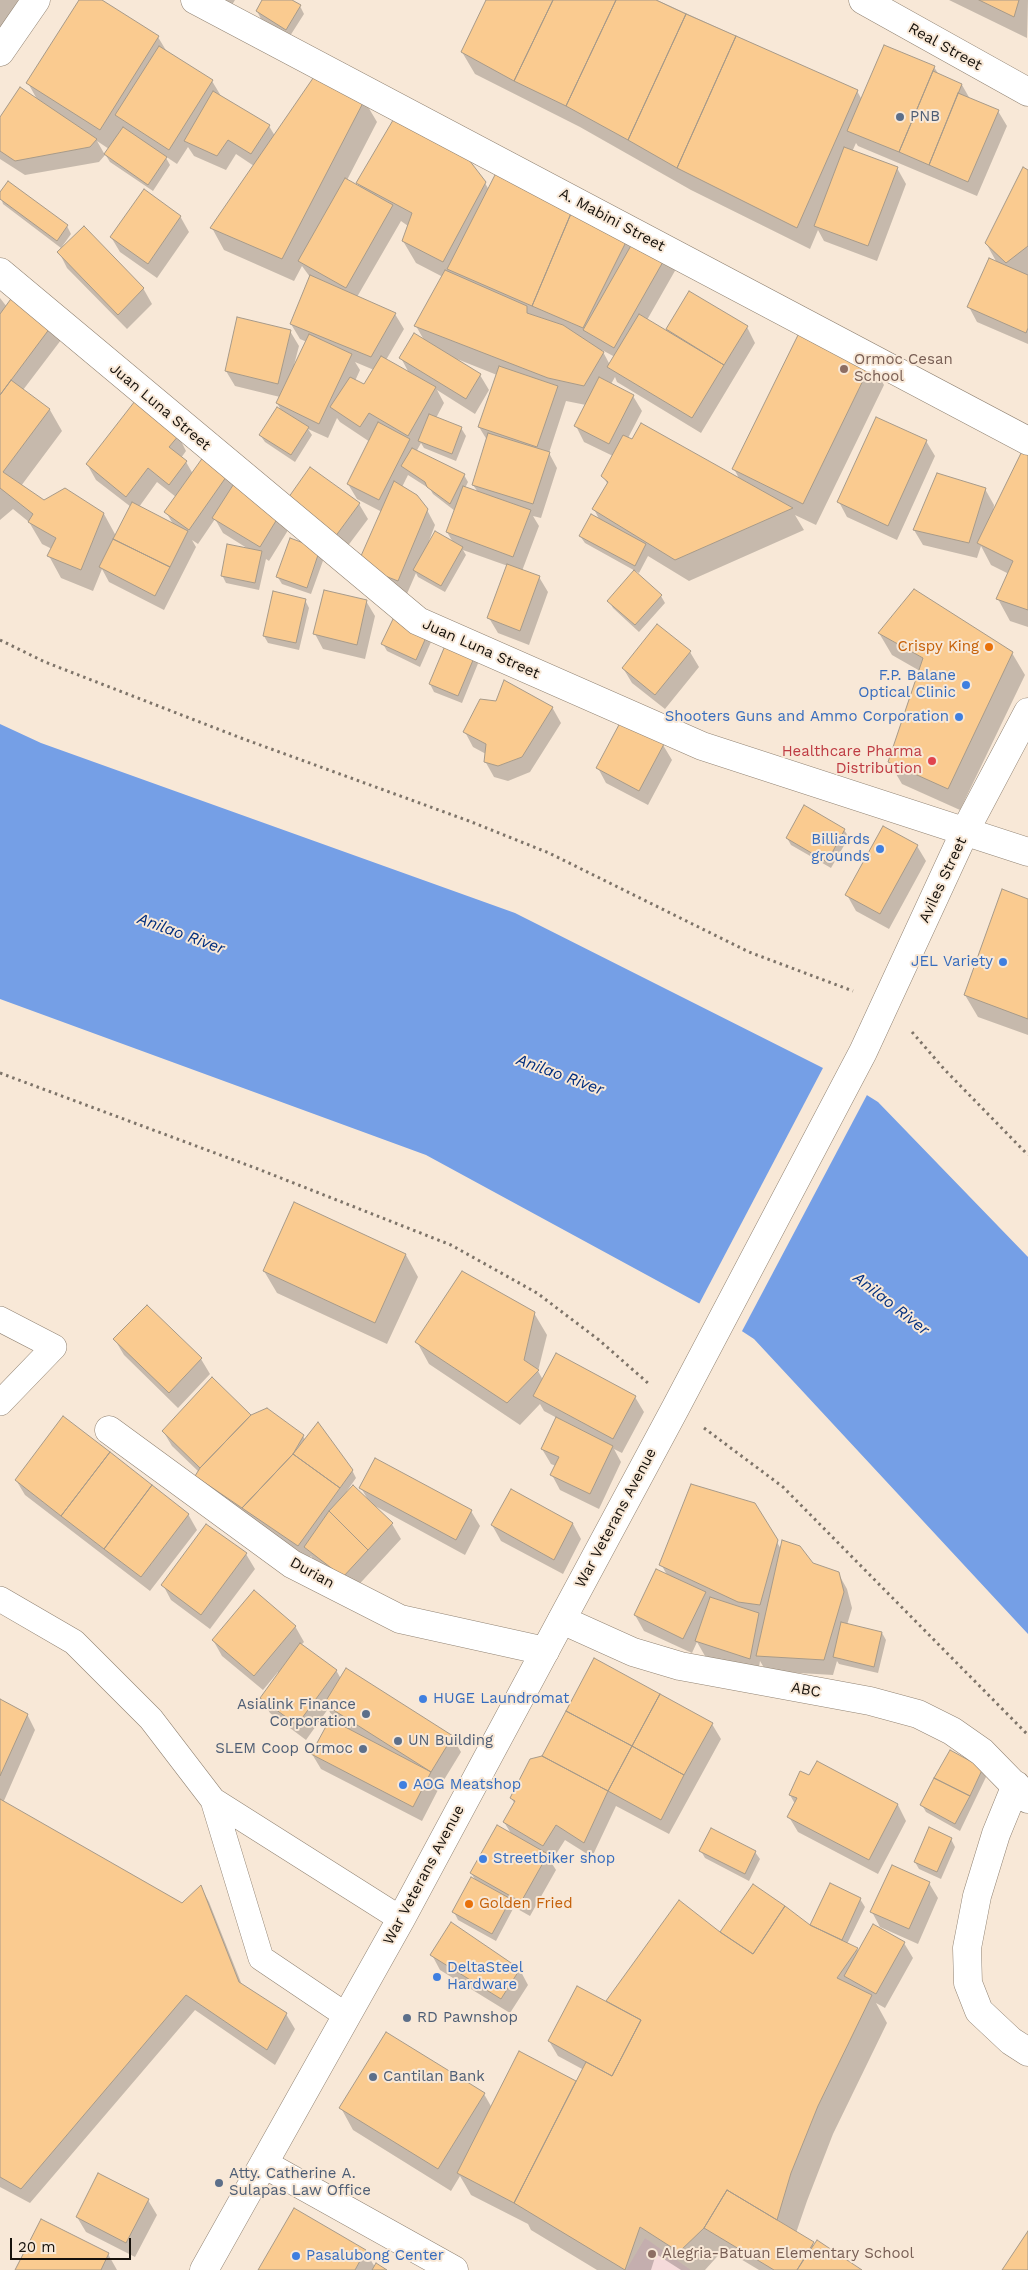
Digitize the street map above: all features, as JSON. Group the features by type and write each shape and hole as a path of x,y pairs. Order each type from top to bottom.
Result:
{"main road":[{"path":"0,52 36,0"},
{"name":"A. Mabini Street","path":"195,0 1028,441"},
{"name":"Real Street","path":"863,0 1028,92"},
{"name":"Juan Luna Street","path":"0,272 418,621 702,746 1028,852"},
{"name":"Aviles Street","path":"694,1370 863,1052 965,832 1028,712"},
{"name":"War Veterans Avenue","path":"204,2270 401,1919 676,1407 694,1370"},
{"name":"Durian","path":"109,1430 292,1564 392,1615 400,1619 545,1651"},
{"name":"ABC","path":"562,1620 633,1652 680,1666 870,1701 918,1714 952,1731 982,1752 1022,1792"},
{"path":"1022,1792 996,1834 977,1896 967,1948 968,1983 979,2011 1022,2044"},
{"path":"264,2164 454,2270"}],"lane":[{"path":"0,1319 54,1347 0,1402"},
{"path":"0,1599 74,1642 151,1720 213,1800 401,1919"},
{"path":"213,1800 261,1958 346,2016"}],"path":[{"path":"0,640 45,662 241,738 469,821 549,853 749,952 788,968 846,987 884,1009 914,1033 944,1069 1028,1155"},
{"path":"0,1073 258,1169 451,1244 537,1293 599,1340 676,1407 783,1487 1028,1735"}],"shaded area":[{"name":"Alegria-Batuan Elementary School","path":"645,2238 691,2270 626,2270"}],"water":[{"name":"Anilao River","path":"0,724 41,743 515,913 825,1069 878,1102 1028,1257 1028,1634 754,1339 702,1305 426,1155 0,999"}],"pier":[{"path":"824,1066 868,1093 741,1333 698,1306"}],"building":[{"path":"79,0 102,0 159,36 100,130 26,83"},
{"path":"262,0 292,0 301,5 286,30 256,11"},
{"path":"486,0 553,0 514,81 461,52"},
{"path":"553,0 616,0 566,106 514,81"},
{"path":"616,0 656,0 686,14 628,140 566,106"},
{"path":"979,0 1019,0 1014,17"},
{"path":"686,14 736,36 677,168 628,140"},
{"path":"736,36 858,90 797,228 677,168"},
{"path":"884,45 935,66 899,152 847,131"},
{"path":"159,46 213,80 169,150 115,115"},
{"path":"320,68 365,99 282,259 210,228"},
{"path":"933,71 962,84 929,165 899,152"},
{"path":"20,87 97,139 90,147 15,161 0,151 0,117"},
{"path":"213,91 270,125 251,154 228,140 217,156 184,141"},
{"path":"958,93 999,110 968,182 929,165"},
{"path":"399,110 456,143 486,182 443,262 402,241 412,213 356,183"},
{"path":"123,127 167,157 148,185 104,154"},
{"path":"844,147 898,167 868,246 814,226"},
{"path":"1023,167 1028,170 1028,246 1006,263 985,243"},
{"path":"497,171 575,204 532,306 447,269"},
{"path":"345,178 393,205 346,288 298,261"},
{"path":"8,181 68,225 57,241 0,199 0,192"},
{"path":"144,189 181,216 148,264 110,237"},
{"path":"575,204 631,232 583,328 532,306"},
{"path":"84,226 144,288 118,315 57,252"},
{"path":"637,235 668,253 614,348 583,330"},
{"path":"989,258 1028,275 1028,328 1026,333 967,307"},
{"path":"445,270 527,306 527,313 563,325 604,352 584,386 548,378 414,326"},
{"path":"310,275 396,313 371,357 290,324"},
{"path":"689,291 748,326 724,365 666,329"},
{"path":"13,296 53,324 0,395 0,314"},
{"path":"639,314 724,365 692,418 607,367"},
{"path":"237,317 291,330 278,384 225,371"},
{"path":"802,327 872,362 803,504 732,469"},
{"path":"414,333 481,374 466,399 399,358"},
{"path":"309,334 352,354 319,424 276,403"},
{"path":"381,356 436,387 408,436 369,413 360,427 330,407 350,377 364,384"},
{"path":"499,366 558,386 537,447 478,427"},
{"path":"599,377 634,395 609,444 574,426"},
{"path":"11,380 50,409 3,472 44,500 65,488 104,513 81,570 47,556 56,538 28,522 33,514 0,488 0,395"},
{"path":"135,401 179,435 169,447 187,461 169,485 148,468 126,497 86,464"},
{"path":"277,407 309,427 291,455 259,435"},
{"path":"429,414 462,427 452,454 418,441"},
{"path":"876,417 927,440 888,526 837,502"},
{"path":"378,422 410,439 379,500 347,484"},
{"path":"641,423 793,508 675,560 592,509 608,482 601,476 623,435 632,439"},
{"path":"488,433 550,452 533,504 472,485"},
{"path":"1025,445 1028,447 1028,610 996,599 1013,561 977,543"},
{"path":"412,448 465,474 450,504 427,487 425,482 401,466"},
{"path":"206,453 231,470 189,530 164,512"},
{"path":"310,467 360,503 335,537 286,501"},
{"path":"937,473 986,488 969,543 913,530"},
{"path":"394,481 417,495 428,509 398,581 357,565"},
{"path":"235,482 282,511 260,547 212,518"},
{"path":"463,486 531,510 513,557 446,532"},
{"path":"132,502 188,531 170,567 113,539"},
{"path":"591,514 646,544 635,566 579,536"},
{"path":"435,531 463,547 441,586 413,570"},
{"path":"290,538 320,549 307,588 276,577"},
{"path":"113,539 170,567 155,596 99,567"},
{"path":"227,544 262,551 255,583 221,576"},
{"path":"507,564 540,576 520,631 487,618"},
{"path":"634,570 662,595 635,625 607,601"},
{"path":"914,589 1013,652 948,789 888,762 923,658 878,633"},
{"path":"324,590 367,600 357,645 313,634"},
{"path":"273,591 306,599 296,643 263,636"},
{"path":"394,617 428,633 416,660 381,644"},
{"path":"657,624 691,651 655,695 622,668"},
{"path":"447,641 476,653 458,696 429,684"},
{"path":"504,680 553,707 522,757 498,766 484,762 486,744 463,732 480,699 496,701"},
{"path":"621,721 664,744 639,791 596,768"},
{"path":"804,805 845,829 827,862 786,838"},
{"path":"883,826 918,845 880,914 845,895"},
{"path":"1002,889 1028,899 1028,1019 964,995"},
{"path":"294,1202 406,1254 375,1323 263,1271"},
{"path":"462,1271 535,1312 524,1360 539,1370 507,1403 415,1342"},
{"path":"147,1305 202,1358 169,1393 113,1339"},
{"path":"556,1353 636,1396 613,1439 533,1396"},
{"path":"212,1377 251,1415 200,1468 162,1431"},
{"path":"267,1408 304,1435 293,1454 242,1508 195,1476 200,1468 251,1415"},
{"path":"63,1416 110,1452 61,1516 15,1480"},
{"path":"556,1417 613,1446 590,1494 550,1475 559,1457 541,1449"},
{"path":"318,1422 353,1470 340,1488 293,1454"},
{"path":"110,1452 152,1485 104,1549 61,1516"},
{"path":"293,1454 340,1488 298,1546 242,1508"},
{"path":"375,1458 472,1510 456,1540 359,1488"},
{"path":"691,1484 755,1503 778,1540 760,1605 738,1602 659,1565"},
{"path":"152,1485 189,1514 141,1577 104,1549"},
{"path":"353,1485 393,1523 368,1550 329,1511"},
{"path":"511,1489 573,1523 554,1560 491,1525"},
{"path":"329,1511 368,1550 343,1577 304,1547"},
{"path":"206,1524 247,1553 201,1615 161,1585"},
{"path":"782,1540 800,1546 813,1563 839,1572 844,1592 824,1660 756,1656"},
{"path":"656,1569 706,1592 683,1639 634,1615"},
{"path":"254,1590 296,1626 254,1676 212,1640"},
{"path":"710,1597 759,1613 750,1659 695,1641"},
{"path":"841,1622 882,1632 874,1667 833,1657"},
{"path":"300,1643 337,1670 297,1725 260,1698"},
{"path":"594,1658 660,1694 632,1746 566,1711"},
{"path":"346,1668 453,1736 431,1772 324,1704"},
{"path":"660,1694 713,1723 684,1775 632,1746"},
{"path":"0,1699 28,1714 0,1776"},
{"path":"566,1711 632,1746 608,1791 542,1756"},
{"path":"330,1719 431,1772 413,1807 311,1754"},
{"path":"632,1746 684,1775 661,1820 608,1791"},
{"path":"950,1750 983,1768 970,1796 934,1778"},
{"path":"542,1756 608,1791 584,1843 556,1825 543,1846 503,1822 515,1801 510,1798 530,1759"},
{"path":"817,1761 898,1804 869,1860 787,1817 797,1798 789,1795 800,1771 809,1775"},
{"path":"934,1778 970,1796 955,1824 920,1805"},
{"path":"0,1799 182,1903 201,1885 239,1982 287,2013 267,2050 186,1995 21,2189 0,2177"},
{"path":"497,1825 548,1854 521,1902 470,1873"},
{"path":"929,1827 952,1838 937,1872 914,1862"},
{"path":"711,1828 756,1851 745,1874 699,1851"},
{"path":"892,1865 930,1882 909,1929 870,1912"},
{"path":"471,1877 511,1899 492,1934 452,1912"},
{"path":"830,1883 861,1898 842,1940 810,1925"},
{"path":"753,1884 785,1906 753,1954 720,1932"},
{"path":"679,1900 720,1932 753,1954 785,1906 810,1925 858,1948 837,1978 872,1995 818,2106 791,2173 777,2220 727,2190 704,2228 679,2252 640,2227 625,2270 514,2203 586,2062 612,2076 641,2020 606,2001"},
{"path":"451,1922 520,1969 501,1999 430,1955"},
{"path":"873,1924 905,1942 876,1994 844,1976"},
{"path":"577,1986 641,2020 612,2076 548,2041"},
{"path":"386,2032 485,2093 438,2169 339,2108"},
{"path":"519,2051 576,2081 514,2203 457,2173"},
{"path":"98,2173 149,2199 126,2243 76,2217"},
{"path":"727,2190 814,2242 797,2270 774,2270 704,2228"},
{"path":"294,2208 366,2250 355,2270 258,2270"},
{"path":"41,2219 109,2253 101,2270 15,2270"},
{"path":"1028,2231 1028,2270 1002,2270"},
{"path":"817,2240 862,2270 797,2270"},
{"path":"376,2263 387,2270 372,2270"}],"place":[{"name":"PNB","path":"900,117"},
{"name":"Ormoc Cesan School","path":"844,369"},
{"name":"Crispy King","path":"989,647"},
{"name":"F.P. Balane Optical Clinic","path":"966,685"},
{"name":"Shooters Guns and Ammo Corporation","path":"959,717"},
{"name":"Healthcare Pharma Distribution","path":"932,761"},
{"name":"Billiards grounds","path":"880,849"},
{"name":"JEL Variety","path":"1003,962"},
{"name":"HUGE Laundromat","path":"423,1699"},
{"name":"Asialink Finance Corporation","path":"366,1714"},
{"name":"UN Building","path":"398,1741"},
{"name":"SLEM Coop Ormoc","path":"363,1749"},
{"name":"AOG Meatshop","path":"403,1785"},
{"name":"Streetbiker shop","path":"483,1859"},
{"name":"Golden Fried","path":"469,1904"},
{"name":"DeltaSteel Hardware","path":"437,1977"},
{"name":"RD Pawnshop","path":"407,2018"},
{"name":"Cantilan Bank","path":"373,2077"},
{"name":"Atty. Catherine A. Sulapas Law Office","path":"219,2183"},
{"name":"Alegria-Batuan Elementary School","path":"652,2254"},
{"name":"Pasalubong Center","path":"296,2256"}]}
